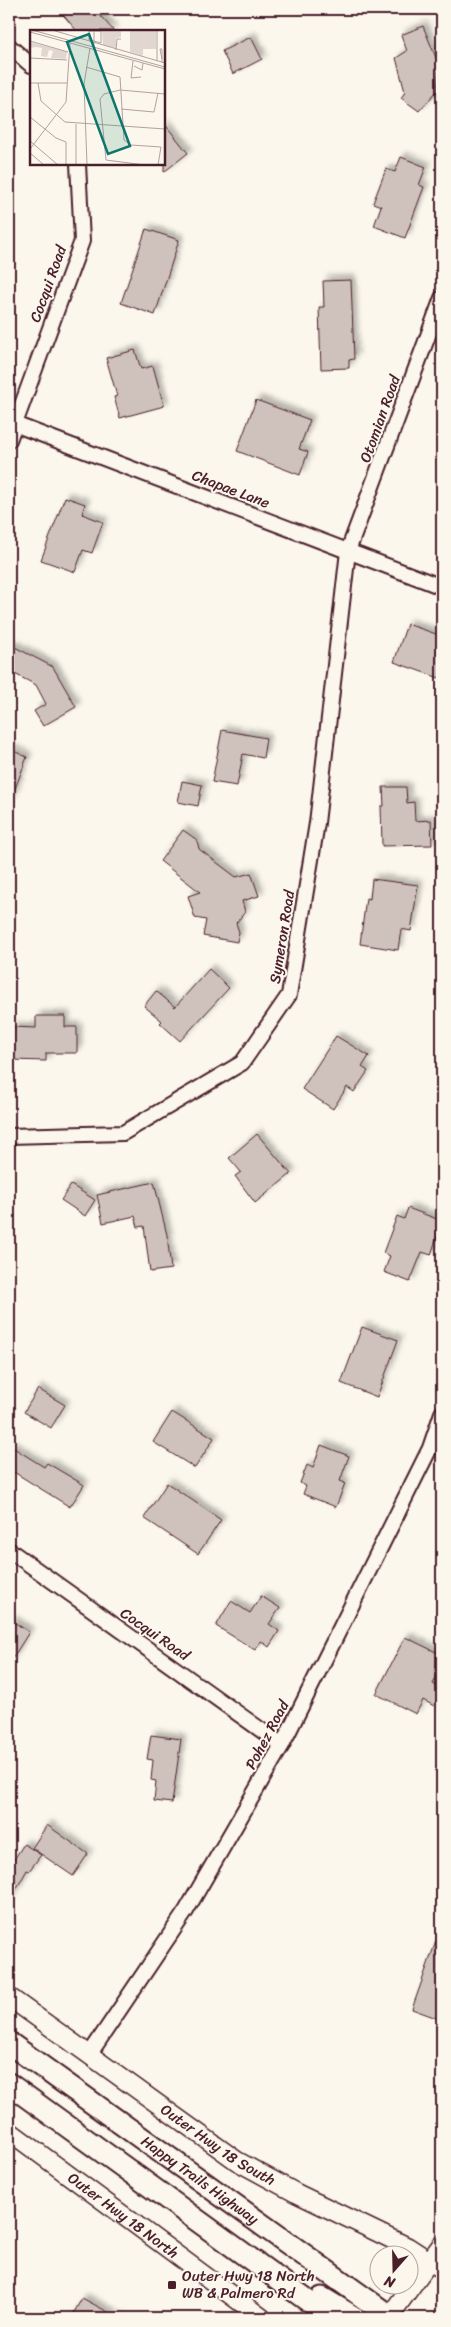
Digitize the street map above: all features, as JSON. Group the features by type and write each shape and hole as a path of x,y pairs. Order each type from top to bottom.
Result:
{"main road":[{"name":"Happy Trails Highway","path":"9,2043 388,2318"},
{"path":"9,2084 332,2318"},
{"path":"216,2233 355,2318"}],"street":[{"path":"9,46 30,64"},
{"name":"Cocqui Road","path":"9,440 11,423 82,241 78,165"},
{"name":"Otomian Road","path":"348,551 442,298"},
{"name":"Chapae Lane","path":"11,423 442,587"},
{"name":"Symeron Road","path":"9,1136 123,1134 242,1063 289,995 317,823 348,551"},
{"name":"Pohez Road","path":"89,2055 186,1911 282,1745 430,1448 442,1412"},
{"name":"Cocqui Road","path":"9,1550 282,1745"},
{"name":"Outer Hwy 18 South","path":"9,1997 237,2161 437,2264"},
{"name":"Outer Hwy 18 North","path":"9,2131 262,2318"},
{"path":"388,2318 437,2264 442,2244"}],"building":[{"path":"58,9 94,9 113,30 76,30"},
{"path":"423,26 439,65 437,91 419,111 401,98 405,92 396,58 407,51 401,35"},
{"path":"251,37 262,59 233,74 222,51"},
{"path":"165,124 188,153 164,172 165,165"},
{"path":"401,157 426,167 419,185 424,187 405,238 374,226 381,206 373,203 386,169 395,172"},
{"path":"146,229 179,240 155,315 121,303"},
{"path":"351,280 354,359 349,360 349,368 321,369 319,307 324,307 323,281"},
{"path":"135,350 141,369 153,366 164,406 120,418 114,397 117,396 106,358"},
{"path":"256,400 310,420 299,449 308,452 300,475 237,451"},
{"path":"65,497 85,504 82,514 103,522 92,553 83,550 75,572 41,560"},
{"path":"407,624 442,636 442,679 394,662"},
{"path":"9,644 53,667 76,707 43,726 34,711 46,704 36,685 9,671"},
{"path":"222,730 266,738 263,758 243,754 237,786 212,782"},
{"path":"9,749 27,757 10,802 9,802"},
{"path":"182,781 202,785 198,806 178,802"},
{"path":"383,787 406,787 407,803 414,802 415,821 431,820 432,845 382,846 381,806 384,806"},
{"path":"183,830 197,840 199,849 236,877 251,873 259,896 242,901 245,912 236,923 239,932 237,942 203,936 206,920 195,918 188,896 200,892 160,861"},
{"path":"372,879 418,885 411,931 401,929 398,950 360,944 366,898 370,899"},
{"path":"209,969 229,988 180,1041 160,1023 162,1021 144,1006 156,991 175,1007"},
{"path":"36,1016 65,1016 65,1027 77,1027 77,1053 46,1053 46,1061 11,1060 12,1027 36,1028"},
{"path":"336,1036 369,1056 362,1067 368,1071 354,1092 347,1087 333,1109 302,1089"},
{"path":"257,1134 291,1174 255,1203 235,1176 241,1172 229,1158"},
{"path":"154,1182 167,1235 171,1269 150,1272 144,1226 138,1227 135,1216 103,1223 97,1195"},
{"path":"71,1185 95,1200 85,1216 61,1200"},
{"path":"408,1208 442,1221 431,1255 422,1252 410,1282 384,1272 390,1256 383,1253 397,1216 404,1219"},
{"path":"362,1327 398,1340 377,1397 341,1383"},
{"path":"38,1389 65,1405 51,1428 24,1412"},
{"path":"172,1412 214,1438 195,1468 153,1442"},
{"path":"9,1445 44,1467 47,1463 84,1485 70,1507 9,1469"},
{"path":"321,1445 349,1456 340,1481 345,1483 336,1507 303,1494 306,1486 300,1483 307,1465 313,1468"},
{"path":"167,1483 221,1520 198,1554 144,1518"},
{"path":"261,1596 280,1608 269,1624 279,1631 269,1647 261,1641 255,1650 216,1626 231,1601 250,1613"},
{"path":"9,1619 29,1632 9,1664"},
{"path":"405,1637 442,1655 442,1666 433,1684 442,1689 434,1706 423,1700 416,1714 376,1694"},
{"path":"151,1735 181,1739 172,1803 154,1801 156,1781 151,1780 153,1760 147,1759"},
{"path":"47,1825 88,1854 73,1876 32,1848"},
{"path":"24,1844 41,1855 29,1871 27,1870 9,1902 9,1867"},
{"path":"440,1930 442,1930 442,2020 412,2009"},
{"path":"82,2298 119,2318 71,2318"}],"place":[{"name":"Outer Hwy 18 North WB & Palmero Rd","path":"172,2285"}]}
